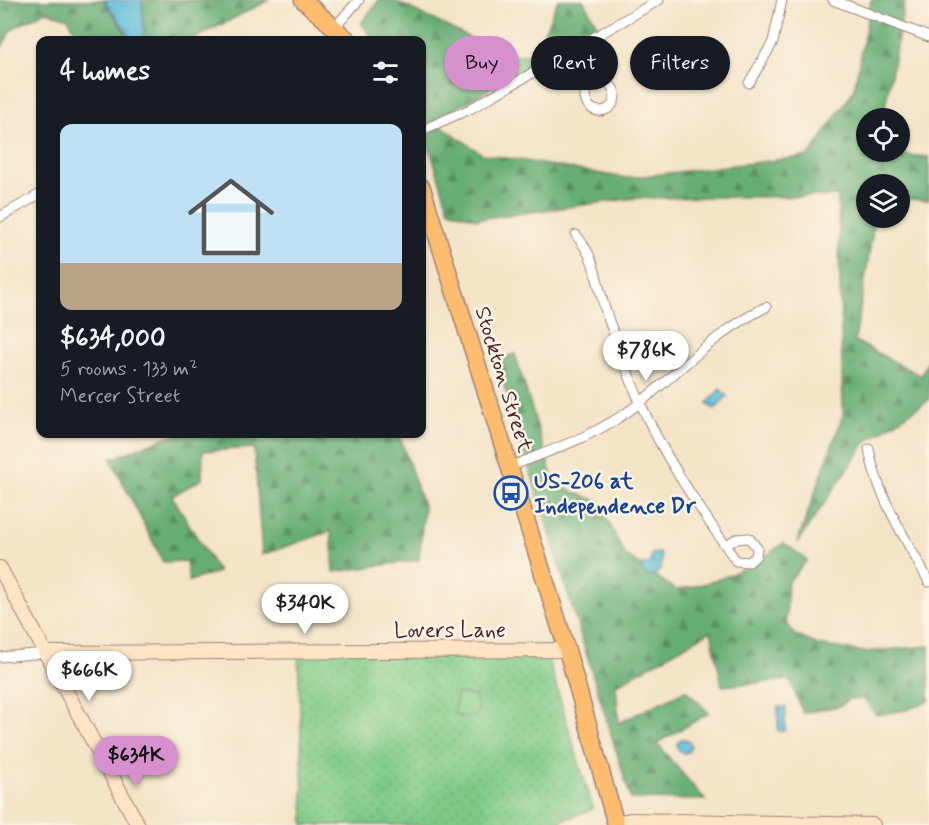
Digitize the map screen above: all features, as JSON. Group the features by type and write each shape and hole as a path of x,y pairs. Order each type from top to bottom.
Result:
{"highway":[{"path":"303,0 344,36"},
{"name":"Stockton Street","path":"426,201 567,650 616,824"}],"street":[{"path":"334,27 359,0"},
{"path":"594,36 656,0"},
{"path":"749,83 773,42 782,0"},
{"path":"833,0 929,37"},
{"path":"426,128 470,109 531,73"},
{"path":"0,217 36,199"},
{"path":"576,235 590,252 610,326 640,402 679,475 726,545"},
{"path":"508,467 597,430 640,402 715,338 766,307"},
{"path":"869,449 873,471 882,491 929,582"},
{"path":"0,568 138,825"},
{"name":"Lovers Lane","path":"46,653 567,650"},
{"path":"0,657 46,653"},
{"path":"616,824 630,820 873,825"}],"green space":[{"path":"0,0 104,0 129,36 78,36 68,18 46,11 12,29 0,50"},
{"path":"142,0 269,0 200,36 141,36"},
{"path":"379,0 393,0 466,36 444,36 444,90 487,90 435,121 482,154 627,178 809,156 854,90 871,0 905,0 885,108 856,108 856,162 910,162 910,155 929,157 929,200 910,199 910,174 856,174 856,228 873,228 855,341 921,376 929,357 929,400 867,441 797,543 843,415 838,196 636,198 477,219 449,210 426,138 426,36 371,36 361,23"},
{"path":"558,0 583,0 597,25 578,36 542,36"},
{"path":"531,53 531,64 519,71 519,55"},
{"path":"515,354 555,485 598,501 625,555 676,590 707,583 733,573 784,543 807,560 788,582 786,622 795,635 818,645 863,652 929,646 929,701 906,710 876,715 864,699 849,699 840,706 803,713 790,680 722,686 711,631 616,685 619,723 686,690 709,713 657,743 705,800 631,799 496,360"},
{"path":"164,438 400,438 424,508 419,560 334,572 331,531 262,555 254,448 203,451 202,479 172,496 218,572 189,581 186,561 163,562 111,459"},
{"path":"298,649 545,649 593,809 560,821 561,825 304,825"},
{"path":"457,693 475,696 479,709 473,717 463,718 454,713"}],"water":[{"path":"104,0 142,0 144,33 142,36 130,36"},
{"path":"720,389 727,396 715,410 707,404"},
{"path":"660,553 662,562 657,574 648,576 641,569 642,565 650,563 652,554"},
{"path":"778,707 786,707 785,731 778,731"},
{"path":"684,739 689,741 691,746 689,751 684,753 679,751 677,746 679,741"}],"place":[{"name":"US-206 at Independence Dr","path":"511,493"}]}
